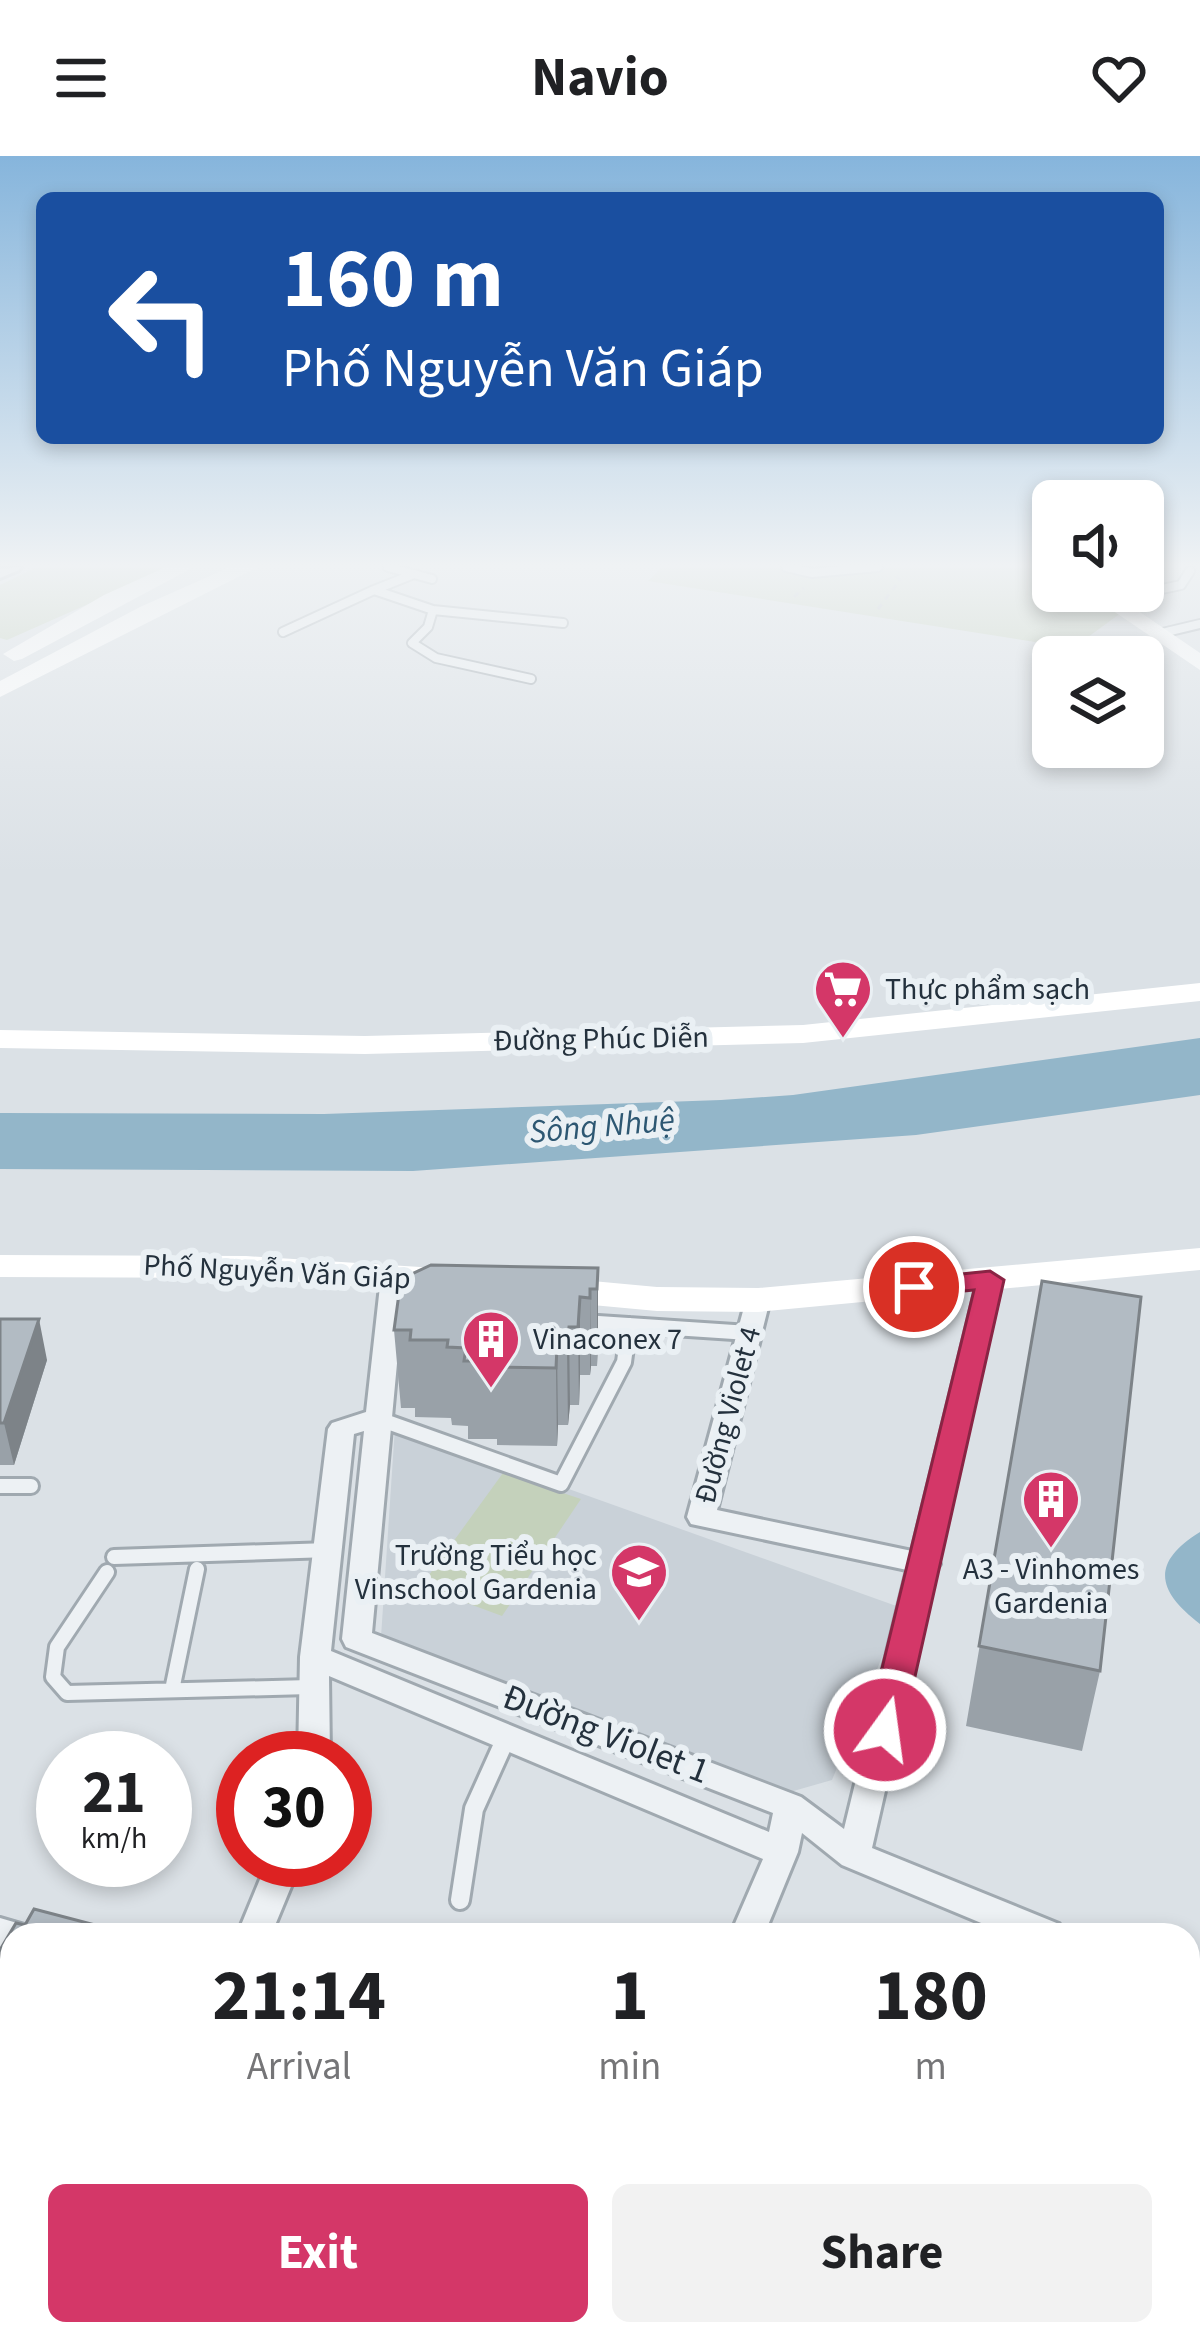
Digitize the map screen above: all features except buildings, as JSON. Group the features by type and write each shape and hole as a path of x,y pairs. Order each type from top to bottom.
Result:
{"street":[{"path":"0,690 26,669"},
{"name":"Đường Phúc Diễn","path":"0,1039 365,1045 803,1034 1200,992"},
{"name":"Phố Nguyễn Văn Giáp","path":"0,1266 144,1264 407,1294 506,1286 657,1298 754,1316 990,1280 1200,1259"},
{"path":"854,1855 990,1280"},
{"path":"313,1731 312,1672 341,1430 378,1418 407,1294"},
{"name":"Đường Violet 4","path":"754,1316 700,1517 926,1564"},
{"name":"Đường Violet 1","path":"378,1418 357,1640 790,1806 854,1855 1018,1923"},
{"path":"312,1672 506,1737 782,1852"},
{"path":"752,1923 782,1852 790,1806"},
{"path":"259,1923 274,1887"}],"lane":[{"path":"486,669 531,679"},
{"path":"560,1320 629,1325 754,1316"},
{"path":"378,1418 561,1484 623,1362 629,1325"},
{"path":"0,1486 31,1486"},
{"path":"312,1672 172,1690 68,1693 56,1686 52,1665 57,1647 110,1564 330,1550"},
{"path":"172,1690 197,1569"},
{"path":"460,1900 473,1809 506,1737"}],"shaded area":[{"name":"Trường Tiểu học Vinschool Gardenia","path":"395,1427 902,1608 832,1780 790,1792 381,1637"}],"green space":[{"path":"503,1473 581,1499 502,1616 421,1586"}],"water":[{"name":"Sông Nhuệ","path":"1200,1038 1200,1095 916,1135 413,1171 0,1169 0,1113 324,1114 721,1100 793,1095"},
{"path":"1200,1532 1200,1624 1175,1600 1165,1577 1173,1555"}],"place":[{"name":"Thực phẩm sạch","path":"843,1040"},
{"name":"Vinaconex 7","path":"491,1390"},
{"name":"A3 - Vinhomes Gardenia","path":"1051,1550"},
{"name":"Trường Tiểu học Vinschool Gardenia","path":"639,1623"}],"route":[{"path":"885,1730 990,1280 914,1287"}]}
